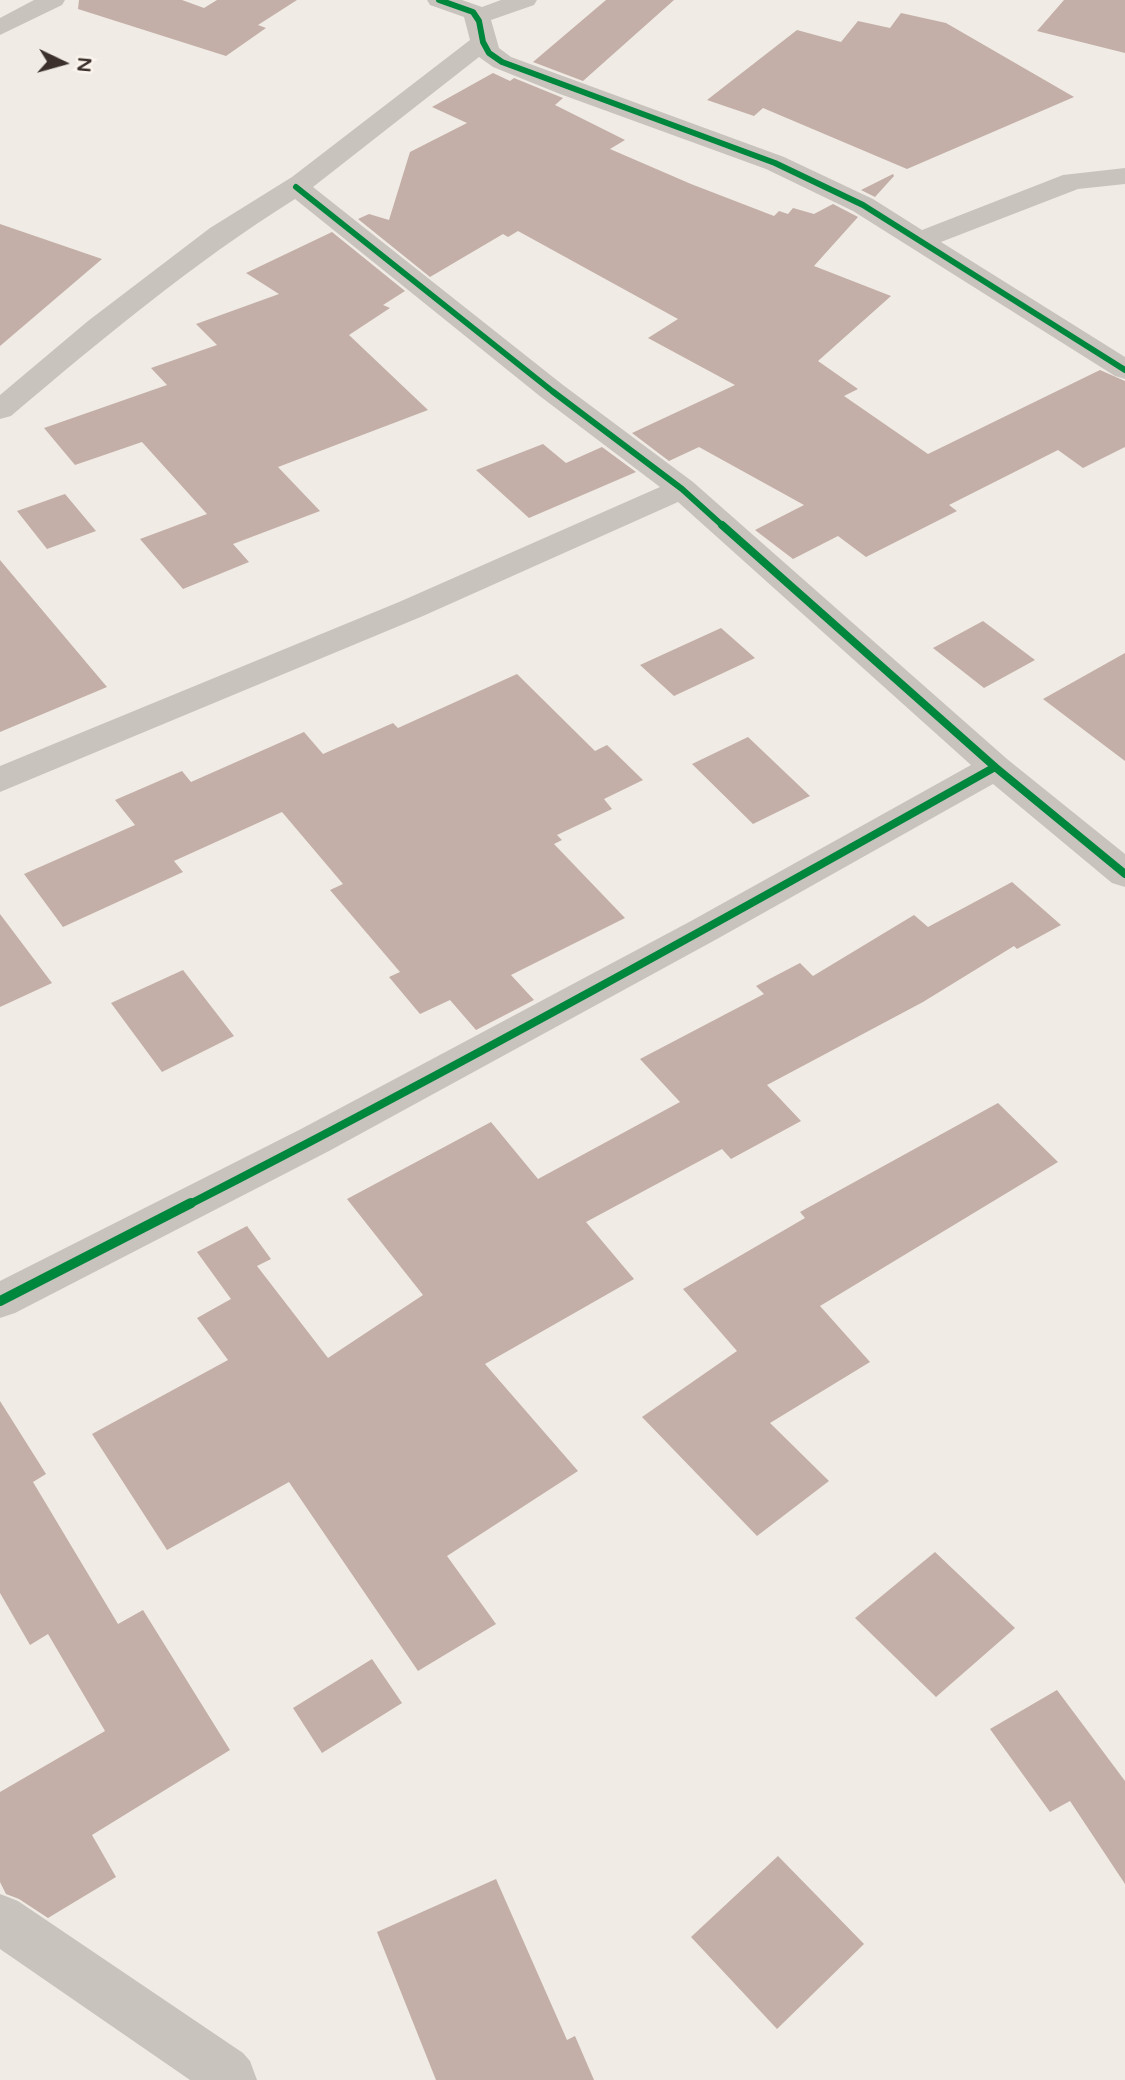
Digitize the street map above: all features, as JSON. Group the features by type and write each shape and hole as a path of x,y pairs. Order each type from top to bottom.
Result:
{"street":[{"path":"0,28 53,0"},
{"path":"439,0 473,12 489,53 502,62 775,163 863,205 1125,370"},
{"path":"0,410 98,327 220,234 296,187 480,30 525,0"},
{"path":"921,240 1073,181 1125,176"},
{"path":"296,187 552,391 682,489 995,767 1125,874"},
{"path":"0,780 411,609 682,489"},
{"path":"0,1301 327,1134 704,930 995,767"},
{"path":"0,1919 232,2080"}],"building":[{"path":"79,0 182,0 204,8 217,0 297,0 258,25 266,28 226,56 78,9"},
{"path":"606,0 674,0 583,81 533,62"},
{"path":"1064,0 1125,0 1125,53 1037,31"},
{"path":"901,13 946,23 1074,97 907,169 763,108 754,116 707,100 797,30 841,42 858,21 890,28"},
{"path":"493,73 510,81 514,78 563,98 555,105 625,140 610,149 691,184 774,216 779,211 788,214 793,208 814,214 833,204 858,217 814,266 891,296 818,361 858,389 844,396 928,454 1100,370 1125,381 1125,447 1083,468 1058,450 949,505 957,511 866,557 838,536 793,559 755,530 804,505 699,447 669,461 632,433 735,385 648,338 678,319 518,231 508,237 503,234 430,277 358,219 369,214 389,220 410,152 467,123 432,107"},
{"path":"893,174 875,197 861,190"},
{"path":"0,224 102,259 0,346"},
{"path":"332,232 405,291 383,305 390,308 349,335 428,410 278,467 320,511 233,544 249,562 183,589 140,539 207,514 142,442 75,465 44,428 167,385 151,368 217,345 196,324 279,294 246,273"},
{"path":"543,444 566,463 602,447 636,472 529,518 476,470"},
{"path":"65,494 96,531 47,549 17,511"},
{"path":"0,560 107,687 0,732"},
{"path":"983,621 1035,660 984,688 933,648"},
{"path":"721,628 755,658 674,696 640,665"},
{"path":"1125,653 1125,761 1043,699"},
{"path":"517,674 595,751 607,745 643,780 604,799 612,809 557,835 562,840 554,844 625,918 511,975 534,1000 476,1030 450,1000 420,1014 389,977 400,972 330,890 343,884 282,812 174,861 183,872 63,927 24,874 135,825 115,800 182,771 191,782 304,732 323,754 393,723 398,728"},
{"path":"748,737 810,796 753,824 692,764"},
{"path":"1012,882 1061,925 1017,949 1014,946 923,1002 767,1085 801,1121 731,1159 722,1149 586,1222 634,1279 485,1364 578,1471 447,1556 496,1624 418,1671 289,1482 167,1550 92,1434 228,1360 197,1318 231,1299 197,1252 247,1226 271,1259 257,1266 328,1358 423,1295 347,1199 491,1122 538,1179 680,1102 640,1059 764,994 756,986 800,963 813,976 914,915 928,927"},
{"path":"0,914 52,983 0,1007"},
{"path":"183,970 234,1036 162,1072 111,1003"},
{"path":"998,1103 1058,1162 820,1306 870,1362 770,1423 829,1481 757,1536 642,1417 737,1351 683,1289 805,1218 800,1212"},
{"path":"0,1401 46,1474 33,1482 118,1624 143,1610 230,1750 92,1835 116,1877 48,1918 19,1899 6,1894 0,1882 0,1792 105,1731 48,1634 30,1645 0,1593"},
{"path":"935,1552 1015,1628 936,1697 855,1618"},
{"path":"372,1659 402,1703 322,1753 293,1708"},
{"path":"1057,1690 1125,1781 1125,1884 1070,1801 1050,1812 990,1729"},
{"path":"778,1856 864,1944 777,2029 691,1937"},
{"path":"496,1879 567,2040 575,2036 594,2080 436,2080 377,1932"}],"cycle path":[{"path":"439,0 473,12 479,21 483,42 489,53 502,62 775,163 863,205 1125,370"},
{"path":"296,187 552,391 682,489 995,767 1125,874"},
{"path":"0,1301 315,1140 704,930 995,767"}]}
